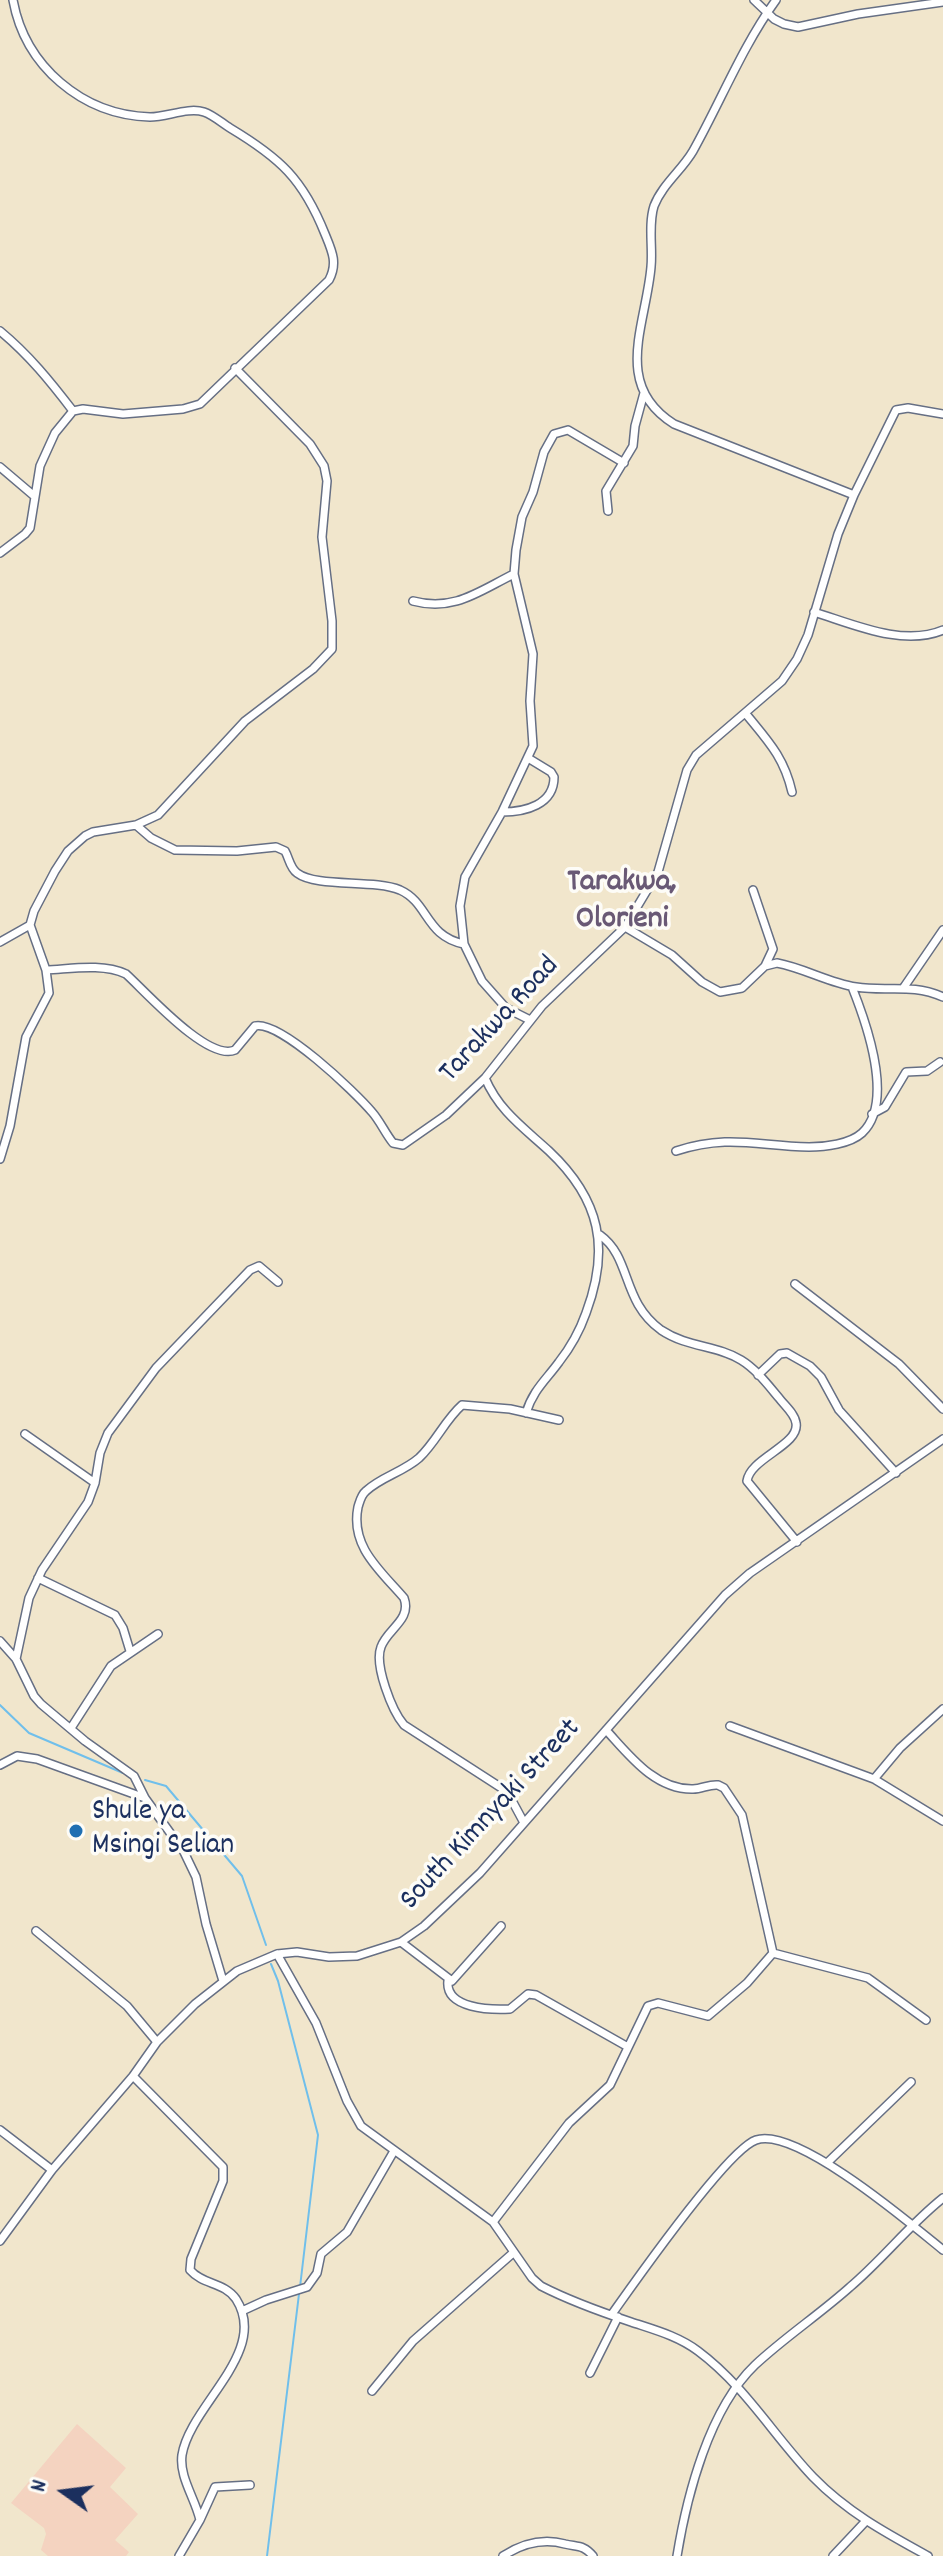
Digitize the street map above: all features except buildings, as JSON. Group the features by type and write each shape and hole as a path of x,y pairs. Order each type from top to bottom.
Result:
{"street":[{"path":"0,553 30,528 40,466 61,423 73,411 83,409 123,414 191,408 206,399 319,291 333,271 333,253 306,191 271,154 206,112 159,117 130,115 98,107 73,93 34,56 20,26 13,0"},
{"path":"754,0 784,24 798,27 858,14 943,2"},
{"path":"776,0 726,85 692,154 654,207 651,270 636,361 644,393 652,407 674,424 854,495"},
{"path":"0,331 27,353 73,411"},
{"path":"0,1159 10,1126 26,1037 49,993 46,970 30,925 55,871 77,842 93,832 136,825 169,807 245,721 326,658 334,640 322,537 327,481 324,466 310,444 235,368"},
{"path":"608,511 606,491 633,446 644,393"},
{"name":"Tarakwa Road","path":"46,970 111,969 126,974 197,1039 223,1052 235,1050 255,1026 264,1025 317,1059 362,1101 396,1145 403,1145 415,1138 440,1120 485,1078 530,1020 625,927 658,872 691,763 704,746 782,681 797,659 854,495 896,410 908,408 943,414"},
{"path":"530,1020 506,1008 490,993 464,944 460,906 465,877 502,812 528,758 534,738 530,701 533,654 514,574 522,517 533,492 544,452 554,434 568,430 624,463"},
{"path":"0,467 33,495"},
{"path":"413,601 444,606 514,574"},
{"path":"814,612 872,629 912,636 943,630"},
{"path":"746,714 780,754 787,768 792,792"},
{"path":"502,812 525,812 535,808 553,787 551,772 528,758"},
{"path":"136,825 151,838 175,850 237,851 276,847 285,851 291,867 304,877 367,883 400,890 411,897 439,934 464,944"},
{"path":"625,927 672,955 702,982 720,992 742,988 765,966 773,949 753,890"},
{"path":"0,942 30,925"},
{"path":"904,987 943,930"},
{"path":"932,946 943,949"},
{"path":"765,966 777,963 787,965 852,987 904,987 943,997"},
{"path":"676,1151 700,1143 730,1141 811,1147 833,1145 859,1136 872,1114 877,1074 865,1020 852,987"},
{"path":"872,1114 885,1107 906,1072 927,1071 940,1062"},
{"path":"485,1078 506,1114 569,1173 583,1194 600,1235 599,1270 585,1317 565,1354 536,1389 526,1413"},
{"path":"600,1235 615,1249 635,1303 649,1321 676,1339 741,1360 791,1412 796,1430 790,1439 752,1469 747,1481 797,1542"},
{"path":"16,1659 25,1612 38,1578 88,1502 108,1433 165,1358 250,1270 259,1266 278,1282"},
{"path":"795,1284 899,1364 943,1409"},
{"path":"758,1375 774,1359 787,1353 810,1366 821,1377 839,1410 896,1473"},
{"path":"523,1821 509,1795 500,1787 404,1725 398,1718 380,1669 379,1656 383,1642 403,1617 406,1604 362,1547 357,1513 360,1499 366,1491 418,1459 462,1405 477,1404 559,1420"},
{"path":"25,1434 95,1483"},
{"name":"South Kimnyaki Street","path":"0,2241 52,2170 133,2076 157,2042 195,2004 223,1981 253,1963 277,1954 297,1952 329,1957 357,1956 401,1942 424,1926 462,1892 725,1595 750,1573 943,1439"},
{"path":"38,1578 115,1615 130,1651"},
{"path":"71,1728 111,1666 158,1634"},
{"path":"0,1641 16,1659 34,1696 134,1776 145,1798 184,1852 196,1877 223,1981"},
{"path":"874,1779 900,1748 943,1709"},
{"path":"730,1726 874,1779 943,1821"},
{"path":"606,1730 648,1773 665,1783 692,1789 718,1785 734,1801 742,1815 750,1843 773,1953"},
{"path":"0,1765 17,1756 37,1759 145,1798"},
{"path":"448,1981 457,1978 501,1926"},
{"path":"36,1931 127,2006 157,2042"},
{"path":"401,1942 448,1981 449,1991 457,2000 486,2008 510,2009 528,1994 536,1995 628,2047"},
{"path":"773,1953 868,1978 926,2020"},
{"path":"493,2222 569,2123 610,2085 644,2012 652,2003 708,2016 747,1983 773,1953"},
{"path":"277,1954 316,2023 354,2116 361,2126 493,2222 513,2253 541,2286 681,2339 738,2385 813,2477 865,2522 928,2556"},
{"path":"133,2076 223,2167 223,2181 191,2259 190,2270 199,2278 228,2289 242,2311 244,2330 239,2350 218,2390 189,2434 183,2450 183,2471 200,2520"},
{"path":"827,2163 911,2082"},
{"path":"0,2130 52,2170"},
{"path":"590,2373 615,2316 675,2229 726,2166 748,2144 758,2139 787,2144 827,2163 943,2250"},
{"path":"242,2311 307,2287 317,2273 321,2254 347,2232 394,2151"},
{"path":"677,2556 692,2491 711,2434 738,2385 754,2366 854,2285 911,2224 943,2198"},
{"path":"372,2391 413,2341 513,2253"},
{"path":"179,2556 215,2487 250,2485"},
{"path":"833,2556 865,2522"},
{"path":"503,2556 546,2540 582,2546 593,2556"}],"shaded area":[{"path":"77,2424 126,2468 110,2487 138,2514 115,2540 129,2552 126,2556 48,2556 41,2550 46,2534 44,2528 11,2503"}],"waterway":[{"path":"0,1705 29,1733 123,1773"},
{"path":"145,1780 166,1786 242,1876 266,1945"},
{"path":"271,1964 318,2135 300,2287"},
{"path":"267,2556 299,2294"}],"place":[{"name":"Shule ya Msingi Selian","path":"76,1831"}],"district":[{"name":"Tarakwa, Olorieni","path":"622,904"}]}
